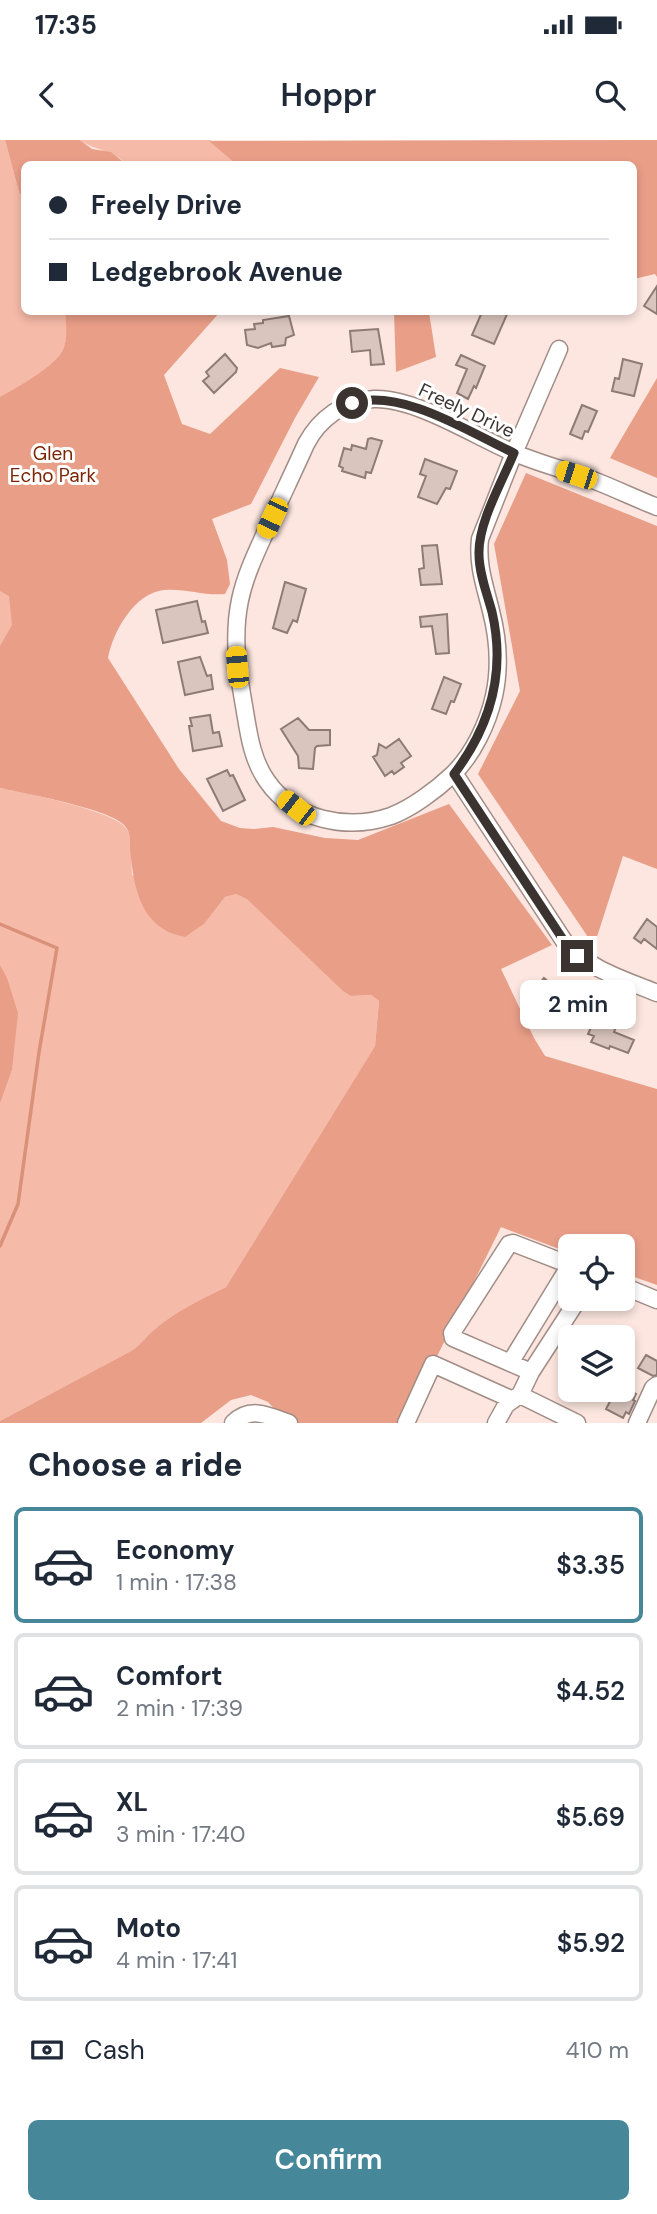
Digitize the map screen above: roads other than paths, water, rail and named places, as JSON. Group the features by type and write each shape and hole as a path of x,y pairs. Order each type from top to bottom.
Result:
{"street":[{"path":"559,349 514,453 657,507"},
{"name":"Freely Drive","path":"364,400 393,400 427,412 514,453 485,522 478,554 497,642 498,673 486,721 476,741 454,774 391,816 350,822 314,817 296,808 281,797 259,768 249,735 236,646 240,601 249,568 306,444 316,428 338,409 364,400"},
{"path":"454,774 564,941 577,956 593,967 657,993"},
{"path":"531,1372 453,1338 452,1333 509,1244 513,1243 558,1260"},
{"path":"510,1363 558,1285"},
{"path":"635,1291 657,1300"},
{"path":"496,1423 506,1405 517,1397 571,1311"},
{"path":"406,1423 433,1364 578,1423"},
{"path":"637,1423 653,1388 657,1385"},
{"path":"233,1423 243,1415 253,1412 289,1423"}],"waterway":[{"path":"0,924 57,948 39,1052 18,1204 0,1246"}],"park label":[{"name":"Glen Echo Park","path":"53,464"}]}
